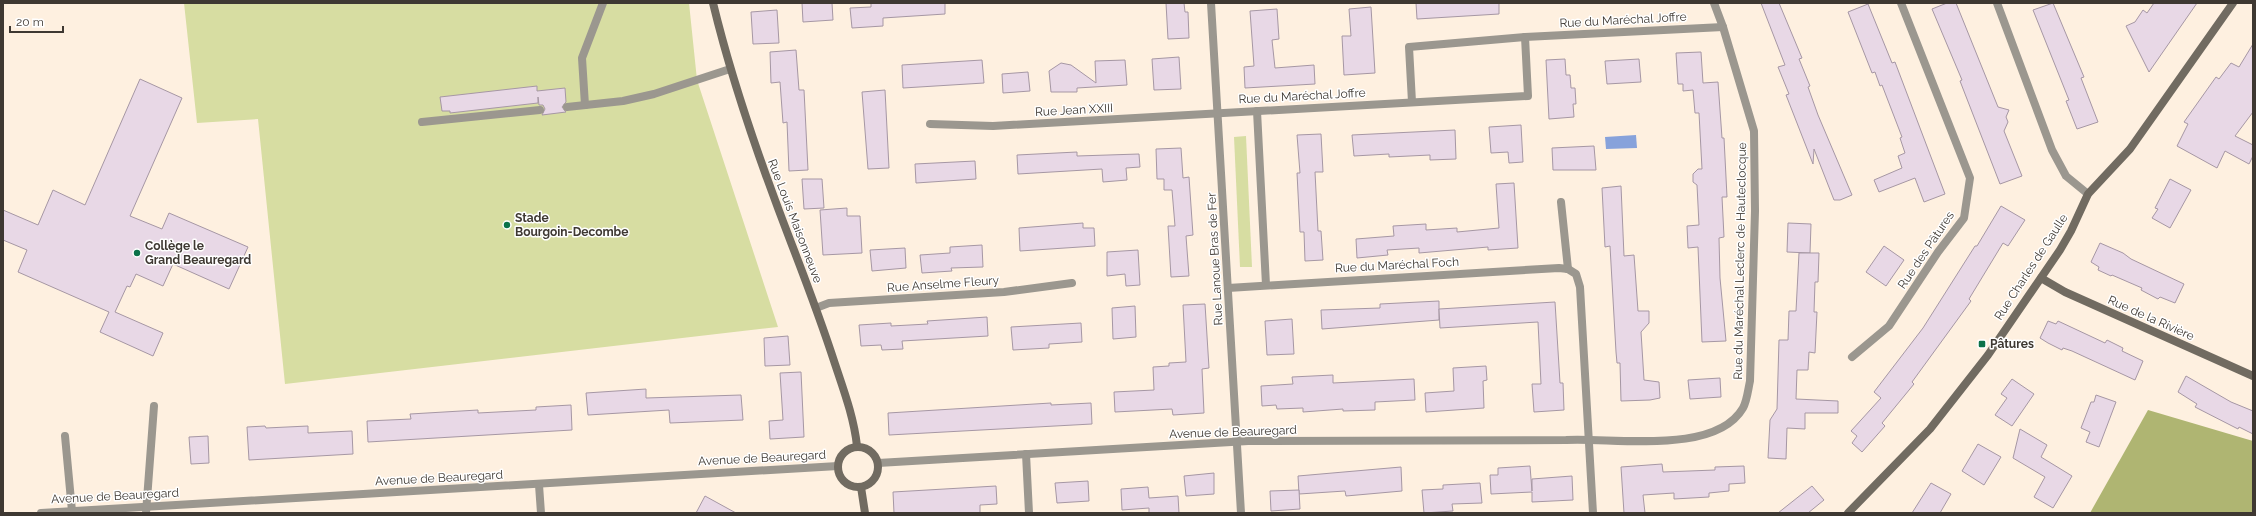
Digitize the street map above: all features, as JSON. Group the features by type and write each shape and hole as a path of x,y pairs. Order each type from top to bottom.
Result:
{"street":[{"path":"585,105 582,58 603,3"},
{"name":"Rue Louis Maisonneuve","path":"713,3 730,69 760,162 816,308 842,385 855,429 857,446"},
{"name":"Rue Lanoue Bras de Fer","path":"1211,3 1241,513"},
{"name":"Rue du Maréchal Leclerc de Hauteclocque","path":"1589,438 1613,441 1692,437 1713,432 1733,421 1744,407 1750,381 1751,366 1755,219 1754,130 1723,27 1714,3"},
{"name":"Rue des Pâtures","path":"1852,357 1890,326 1938,252 1964,218 1968,200 1970,178 1901,3"},
{"path":"1997,3 2052,150 2066,176 2088,194"},
{"name":"Rue Charles de Gaulle","path":"1848,513 1930,429 1988,354 2041,278 2071,231 2088,194 2130,150 2233,3"},
{"name":"Rue du Maréchal Joffre","path":"1412,102 1410,47 1525,37 1723,27"},
{"name":"Rue du Maréchal Joffre","path":"1218,113 1528,96 1525,37"},
{"path":"567,107 623,101 654,94 730,69"},
{"path":"422,122 540,110"},
{"path":"1257,111 1266,285"},
{"name":"Rue Jean XXIII","path":"930,124 993,126 1218,113"},
{"path":"1561,202 1568,269 1576,274 1580,287 1594,513"},
{"name":"Rue du Maréchal Foch","path":"1228,288 1560,268 1568,269"},
{"name":"Rue de la Rivière","path":"2041,278 2065,292 2253,376"},
{"name":"Rue Anselme Fleury","path":"816,308 829,303 1004,292 1072,283"},
{"path":"147,510 154,406"},
{"path":"65,436 72,511"},
{"name":"Avenue de Beauregard","path":"878,463 1237,442 1589,438"},
{"path":"857,446 873,452 878,463 878,469 872,481 861,487 849,485 840,477 838,466 839,460 846,450 857,446"},
{"path":"1026,454 1030,513"},
{"name":"Avenue de Beauregard","path":"41,513 147,510 815,466 838,466"},
{"path":"539,484 541,513"},
{"path":"861,487 865,513"}],"green space":[{"name":"Stade Bourgoin-Decombe","path":"184,3 689,3 697,80 778,327 285,384 258,119 197,123"},
{"path":"1246,136 1252,267 1240,267 1234,137"},
{"path":"2148,410 2253,441 2253,513 2090,513"}],"water":[{"path":"1636,135 1637,148 1606,149 1605,137"}],"building":[{"path":"802,3 832,3 833,20 803,22"},
{"path":"871,3 945,3 945,14 883,18 883,26 852,28 850,8 871,7"},
{"path":"1166,3 1184,3 1185,12 1188,12 1189,38 1168,39"},
{"path":"1416,3 1499,3 1499,14 1417,19"},
{"path":"1761,3 1779,3 1802,58 1799,59 1810,86 1808,87 1818,115 1852,195 1840,200 1834,200 1814,149 1813,164 1786,95 1789,94 1778,67 1785,65"},
{"path":"1947,3 1956,3 1998,107 2009,110 2006,117 2008,122 2004,131 2022,176 2000,184 1960,81 1962,80 1932,9"},
{"path":"2053,3 2084,77 2081,78 2098,122 2077,129 2066,101 2069,100 2033,10"},
{"path":"2154,3 2197,3 2149,72 2126,26 2135,22 2143,10 2147,13"},
{"path":"1868,4 1892,63 1895,62 1945,194 1924,202 1915,178 1879,192 1874,180 1902,168 1898,156 1905,153 1900,138 1902,137 1882,85 1880,86 1875,72 1872,73 1848,12"},
{"path":"1371,7 1375,73 1344,75 1342,36 1351,36 1349,9"},
{"path":"1277,9 1279,39 1272,40 1275,68 1314,65 1315,84 1245,88 1244,67 1254,66 1250,11"},
{"path":"777,10 779,43 753,44 751,12"},
{"path":"2253,44 2253,112 2235,136 2253,145 2253,156 2249,164 2225,151 2217,168 2177,146 2188,124 2184,122 2216,77 2219,79 2231,63 2239,67"},
{"path":"796,50 799,90 804,90 808,170 789,171 787,122 783,123 780,82 771,83 770,52"},
{"path":"1701,52 1703,83 1718,82 1722,138 1724,138 1727,197 1722,197 1724,237 1719,238 1720,278 1726,341 1702,342 1698,247 1688,248 1687,226 1699,225 1697,185 1693,182 1693,174 1698,169 1702,169 1699,113 1695,113 1693,90 1683,91 1683,84 1678,84 1676,53"},
{"path":"1179,57 1181,89 1154,90 1152,59"},
{"path":"1565,59 1566,75 1570,75 1571,88 1575,88 1576,104 1573,104 1574,117 1549,119 1546,60"},
{"path":"1639,59 1641,82 1607,84 1605,61"},
{"path":"982,60 984,83 903,88 902,65"},
{"path":"1125,60 1127,85 1077,88 1077,92 1051,92 1049,71 1061,63 1071,65 1096,83 1095,61"},
{"path":"1028,72 1030,91 1003,93 1002,74"},
{"path":"140,79 182,98 130,216 162,229 169,213 248,247 229,289 173,264 163,286 136,274 130,287 127,286 115,312 163,333 153,356 100,332 109,312 18,272 27,250 3,240 3,210 38,225 53,190 85,205"},
{"path":"537,86 537,91 565,88 566,102 562,107 566,112 542,115 545,109 543,105 539,105 538,97 538,103 450,113 450,111 442,111 440,97"},
{"path":"885,90 889,168 868,169 862,92"},
{"path":"1521,125 1523,162 1509,163 1508,152 1491,153 1489,127"},
{"path":"1455,130 1456,159 1430,160 1430,155 1389,157 1389,154 1354,156 1352,135"},
{"path":"1321,134 1323,172 1315,172 1318,231 1321,231 1323,260 1305,261 1304,232 1300,232 1297,173 1300,173 1297,135"},
{"path":"1594,146 1596,170 1553,170 1552,148"},
{"path":"1181,148 1183,178 1189,177 1193,235 1186,236 1189,276 1171,277 1168,226 1175,226 1172,190 1164,190 1164,179 1157,179 1156,149"},
{"path":"1077,152 1077,156 1139,154 1140,167 1126,168 1127,180 1103,182 1102,169 1018,174 1017,155"},
{"path":"975,161 976,179 916,183 915,164"},
{"path":"802,179 822,179 824,208 804,209"},
{"path":"2170,179 2191,190 2170,228 2152,218 2158,209 2155,208"},
{"path":"1514,183 1518,248 1488,250 1488,247 1419,253 1419,248 1387,250 1388,255 1357,258 1356,239 1394,236 1393,226 1426,224 1426,230 1457,228 1457,232 1499,228 1496,184"},
{"path":"1621,186 1624,256 1634,255 1638,311 1649,311 1649,323 1641,332 1644,380 1659,382 1660,398 1650,400 1621,401 1620,363 1617,363 1616,352 1610,246 1605,247 1602,188"},
{"path":"2001,206 2025,220 2008,246 2003,243 1969,299 1971,301 1912,382 1914,384 1882,423 1885,426 1862,452 1852,443 1857,436 1851,431 1881,398 1874,392 1923,328 1975,246 1977,246"},
{"path":"847,208 847,216 860,216 862,253 823,255 820,210"},
{"path":"1083,223 1083,228 1094,228 1095,246 1020,251 1019,228"},
{"path":"1788,223 1811,224 1810,253 1787,252"},
{"path":"2100,243 2184,284 2175,303 2160,297 2158,299 2141,290 2142,288 2098,270 2099,267 2091,262"},
{"path":"982,245 983,267 951,268 952,271 922,273 920,255 950,253 950,247"},
{"path":"1884,246 1904,260 1886,286 1866,272"},
{"path":"905,248 906,268 872,271 870,250"},
{"path":"1138,250 1140,285 1126,286 1125,274 1107,276 1107,252"},
{"path":"1799,253 1819,253 1818,282 1815,282 1814,312 1817,312 1815,353 1809,352 1808,370 1797,370 1796,399 1838,401 1838,413 1805,413 1805,429 1787,428 1786,459 1768,458 1770,420 1777,409 1779,340 1788,340 1789,311 1796,311"},
{"path":"1439,301 1439,320 1322,329 1321,310 1380,308 1380,304"},
{"path":"1555,302 1560,383 1563,383 1564,410 1534,412 1532,384 1541,384 1538,322 1440,328 1439,309"},
{"path":"1205,304 1209,368 1202,369 1204,413 1173,415 1172,409 1115,412 1114,392 1154,390 1153,367 1169,366 1169,363 1186,362 1183,305"},
{"path":"1135,306 1136,337 1113,339 1112,308"},
{"path":"987,317 988,336 902,341 903,349 882,350 881,345 861,346 859,325 891,323 891,326 928,324 927,321"},
{"path":"1292,319 1294,354 1267,355 1265,321"},
{"path":"2048,321 2056,324 2058,321 2105,343 2107,340 2123,348 2122,351 2143,361 2135,380 2072,351 2063,348 2062,350 2040,338"},
{"path":"1081,323 1082,342 1049,344 1049,348 1013,350 1011,327"},
{"path":"788,336 790,365 765,366 764,338"},
{"path":"1486,366 1487,380 1483,381 1484,408 1426,412 1425,393 1454,391 1453,368"},
{"path":"801,372 804,437 770,439 769,421 783,420 780,373"},
{"path":"1333,375 1333,383 1414,379 1415,400 1375,402 1375,410 1343,411 1343,409 1303,412 1303,408 1277,409 1276,405 1262,406 1261,386 1293,384 1292,377"},
{"path":"2186,376 2231,402 2253,411 2253,434 2239,427 2238,429 2195,407 2197,404 2178,392"},
{"path":"1720,378 1721,397 1690,399 1688,380"},
{"path":"2012,379 2034,394 2012,426 1995,415 2007,398 2001,394"},
{"path":"646,389 646,398 741,395 743,420 670,423 669,410 588,415 586,393"},
{"path":"2096,395 2116,402 2099,447 2086,442 2090,432 2081,428 2091,402 2094,402"},
{"path":"1051,403 1051,405 1091,403 1092,424 889,435 888,413"},
{"path":"571,405 572,430 368,442 367,421 411,419 410,414 478,410 478,413 536,410 536,407"},
{"path":"265,426 266,428 308,426 308,433 352,431 353,454 249,460 247,427"},
{"path":"2020,429 2047,445 2041,457 2072,476 2053,508 2034,497 2045,477 2013,458"},
{"path":"208,436 209,463 191,464 189,437"},
{"path":"1978,444 2001,457 1984,485 1962,471"},
{"path":"1662,464 1663,472 1715,470 1715,467 1744,466 1745,483 1729,484 1729,491 1709,493 1709,497 1674,499 1674,493 1643,495 1645,513 1624,513 1621,467"},
{"path":"1530,466 1532,491 1532,479 1572,476 1573,500 1532,502 1532,492 1491,494 1490,475 1498,475 1498,468"},
{"path":"1401,467 1402,491 1346,496 1345,491 1299,494 1298,476"},
{"path":"1214,473 1214,494 1186,496 1184,476"},
{"path":"1088,481 1089,501 1057,503 1055,483"},
{"path":"1480,483 1482,503 1452,504 1453,511 1424,513 1422,490 1443,489 1443,485"},
{"path":"1931,483 1951,494 1940,513 1912,513"},
{"path":"996,486 997,504 980,505 980,513 894,513 893,492"},
{"path":"1812,486 1824,500 1808,513 1778,513"},
{"path":"1148,487 1149,498 1178,496 1179,513 1149,513 1149,508 1122,510 1121,489"},
{"path":"1299,490 1300,509 1271,511 1270,491"},
{"path":"705,496 736,513 696,513"}],"place":[{"name":"Stade Bourgoin-Decombe","path":"507,225"},
{"name":"Collège le Grand Beauregard","path":"137,253"},
{"name":"Pâtures","path":"1982,344"}]}
